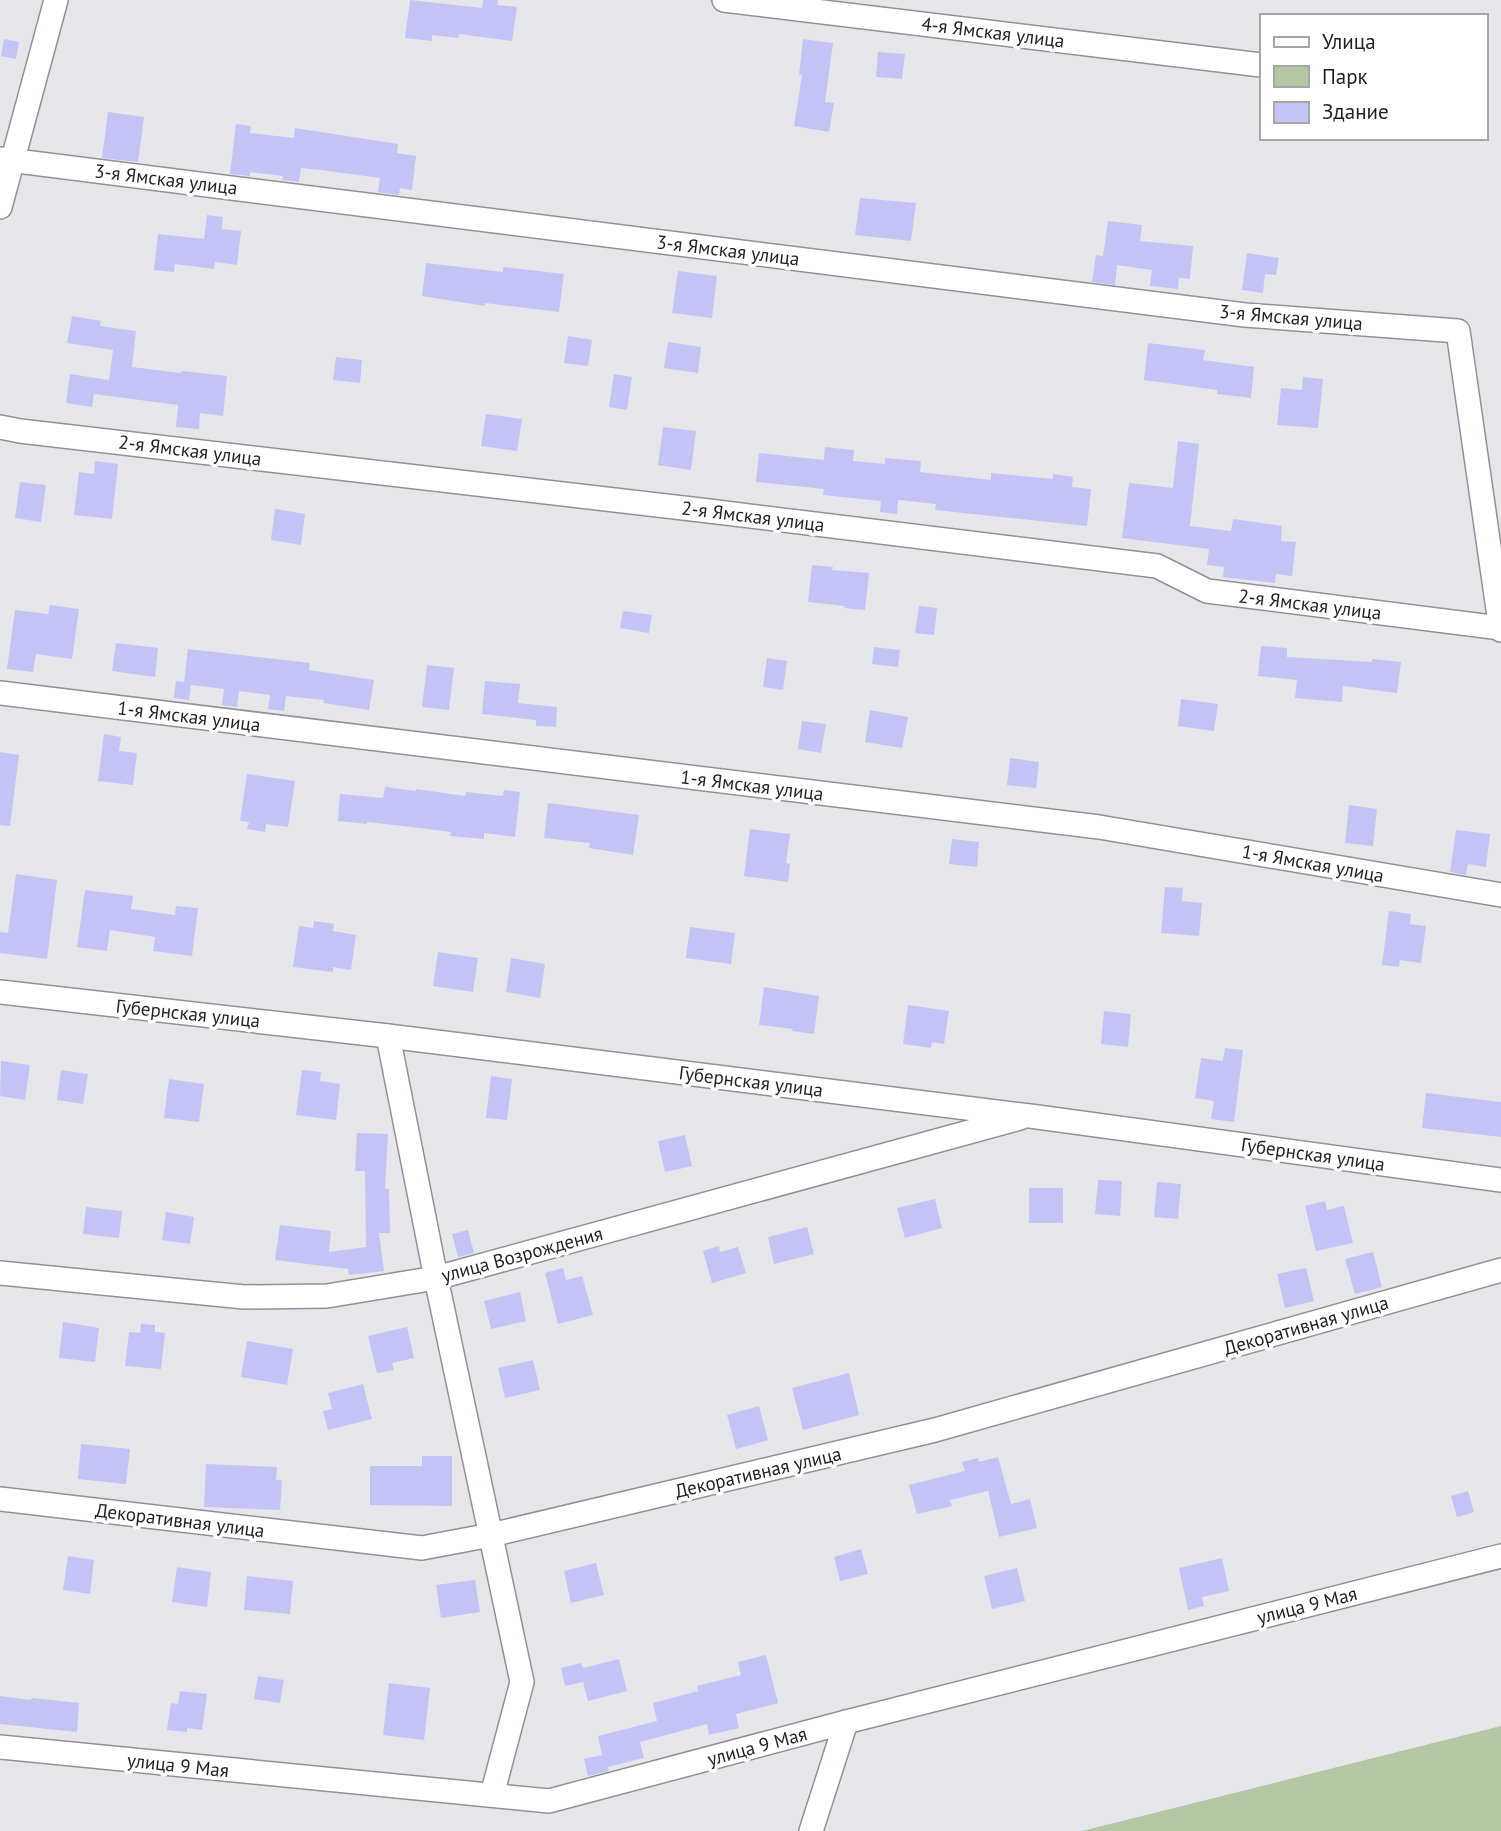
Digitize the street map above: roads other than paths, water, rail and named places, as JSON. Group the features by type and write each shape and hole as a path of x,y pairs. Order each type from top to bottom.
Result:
{"street":[{"path":"0,207 7,159 56,0"},
{"name":"4-я Ямская улица","path":"724,0 1260,65"},
{"name":"3-я Ямская улица","path":"7,159 1245,315 1458,331 1501,629"},
{"name":"2-я Ямская улица","path":"0,427 1157,566 1207,591 1501,629"},
{"name":"1-я Ямская улица","path":"0,693 1099,827 1501,895"},
{"name":"Губернская улица","path":"0,992 388,1036 1030,1116 1501,1180"},
{"path":"388,1036 436,1278 522,1682 492,1795"},
{"name":"улица Возрождения","path":"0,1273 244,1297 327,1296 436,1278 1030,1116"},
{"name":"Декоративная улица","path":"0,1499 422,1548 491,1535 935,1430 1501,1270"},
{"name":"улица 9 Мая","path":"0,1747 549,1801 846,1722 1501,1556"},
{"path":"811,1831 846,1722"}]}
